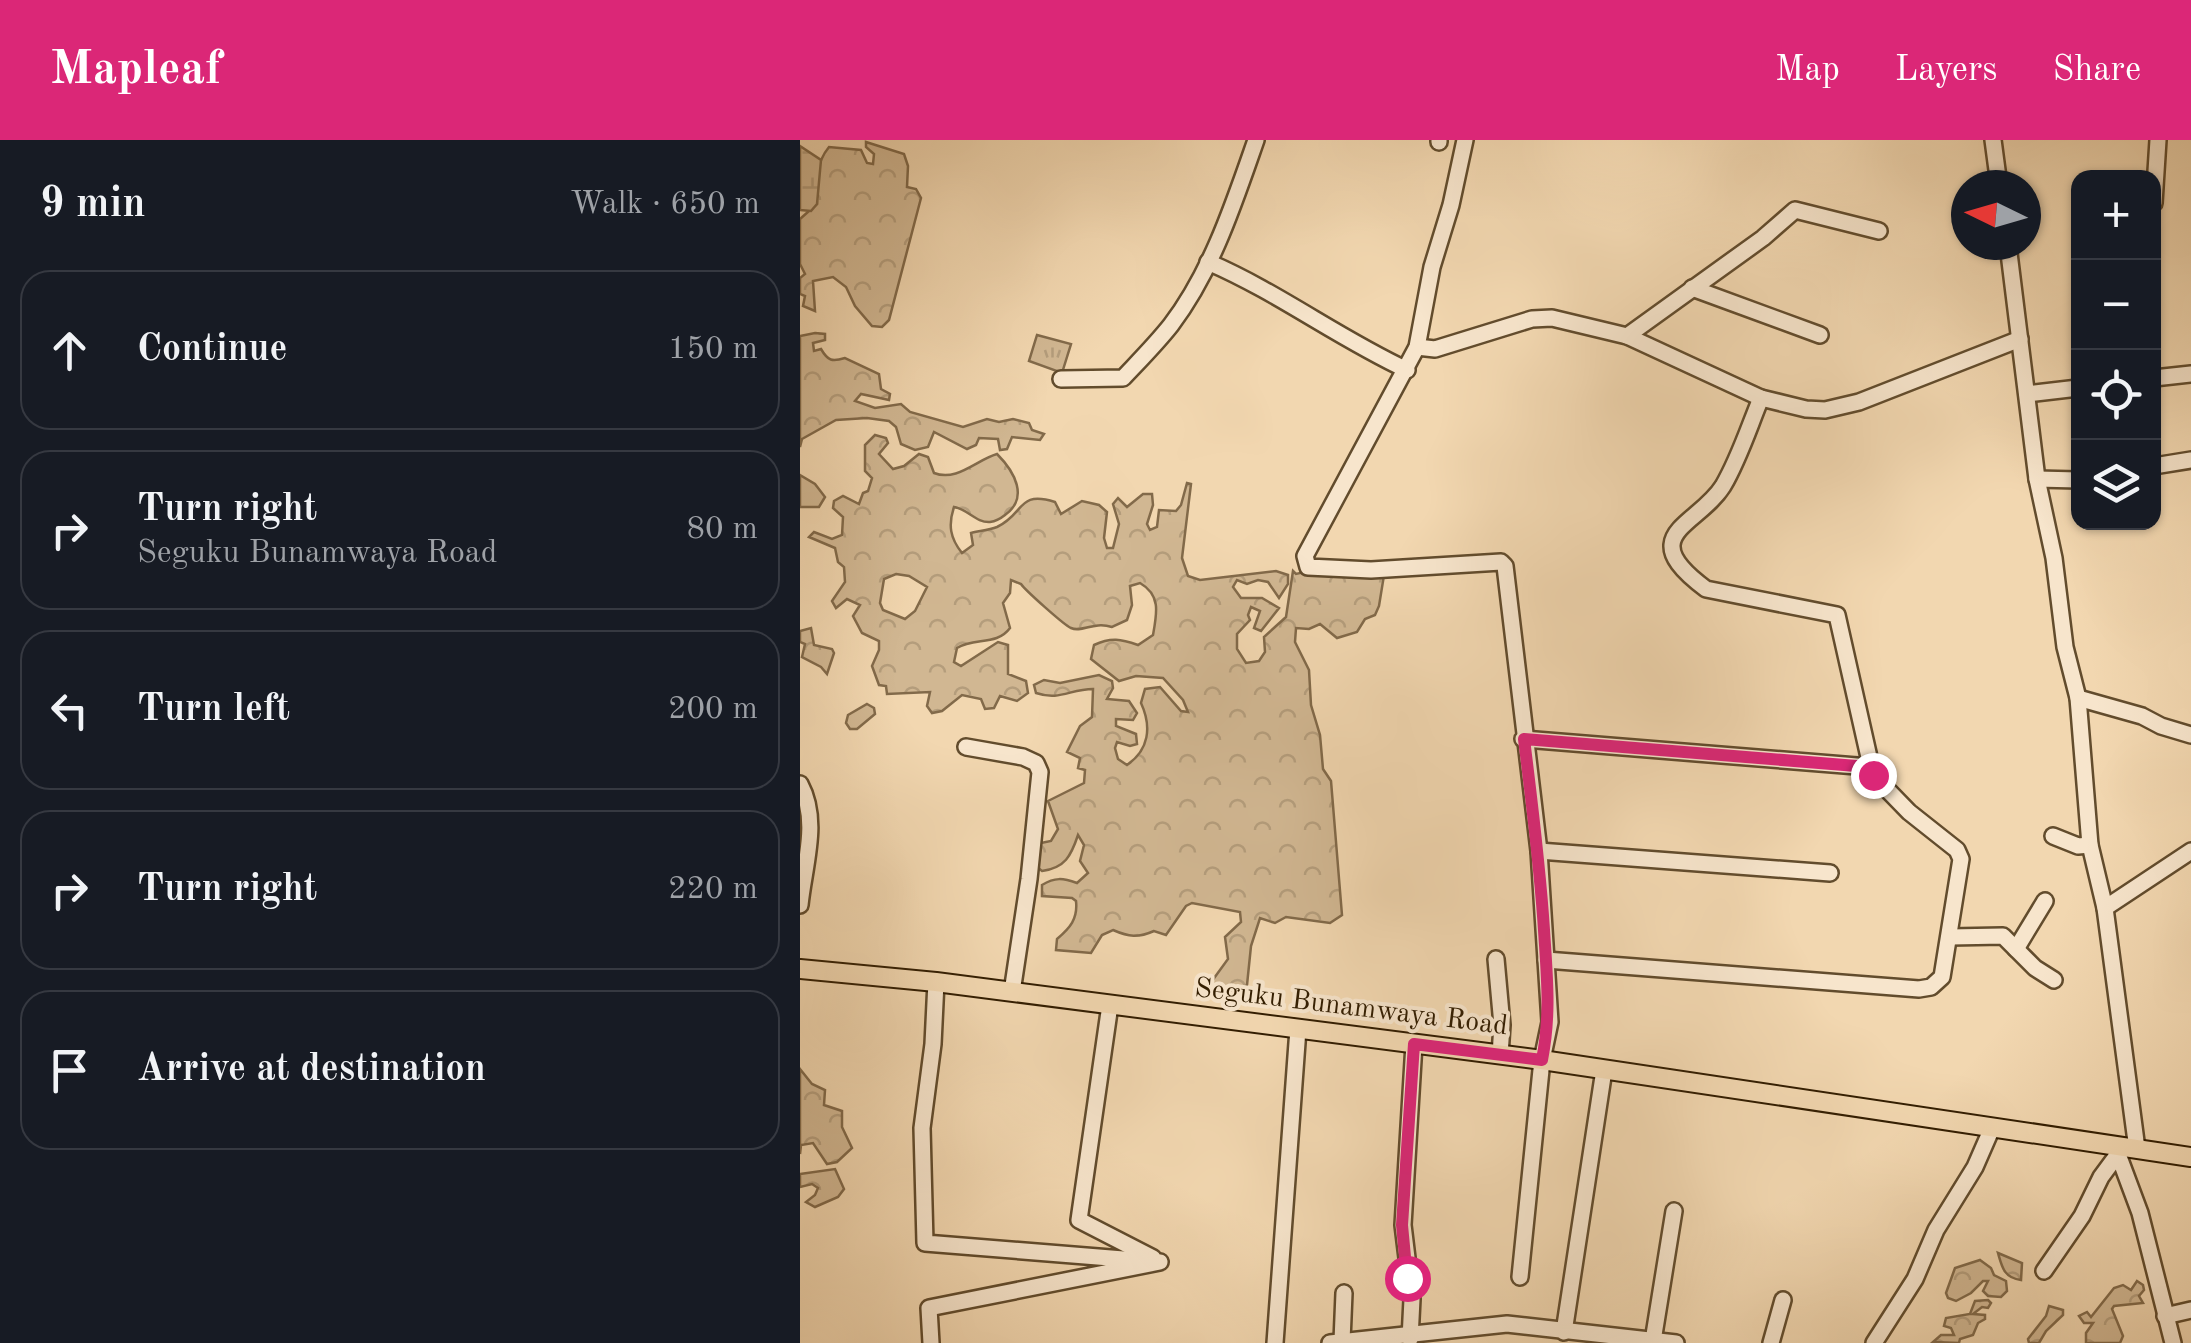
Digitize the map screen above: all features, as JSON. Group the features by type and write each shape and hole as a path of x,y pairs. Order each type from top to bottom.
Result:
{"main road":[{"name":"Seguku Bunamwaya Road","path":"800,969 936,982 1542,1060 2191,1157"}],"street":[{"path":"1062,380 1123,378 1172,324 1208,262 1256,140"},
{"path":"1465,140 1432,267 1417,347 1305,556 1305,563 1308,567 1371,570 1504,563 1539,851 1550,1022 1542,1060 1520,1277"},
{"path":"1993,140 1998,170"},
{"path":"2156,170 2158,140"},
{"path":"1627,336 1763,238 1795,210 1808,210 1880,231"},
{"path":"2010,260 2037,479 2054,558 2065,647 2078,698 2090,845 2104,908 2124,1150 2174,1343"},
{"path":"1208,262 1280,296 1367,352 1407,370"},
{"path":"1692,288 1820,335"},
{"path":"1417,347 1450,346 1532,320 1552,318 1627,336 1761,398 1806,409 1842,407 2020,340"},
{"path":"2161,377 2191,374"},
{"path":"2027,394 2071,389"},
{"path":"1546,960 1919,989 1937,984 1942,977 1961,868 1957,850 1882,788 1869,767 1844,632 1837,615 1706,589 1690,577 1673,546 1676,532 1721,490 1761,398"},
{"path":"2161,465 2191,460"},
{"path":"2037,479 2071,480"},
{"path":"2078,698 2191,735"},
{"path":"1524,739 1869,767"},
{"path":"966,746 1023,757 1036,763 1040,772 1012,992"},
{"path":"800,784 807,797 810,825 800,905"},
{"path":"2053,836 2078,846 2090,845"},
{"path":"1539,851 1830,873"},
{"path":"2104,908 2191,851"},
{"path":"2016,950 2044,901"},
{"path":"1950,936 2003,936 2034,968 2054,980"},
{"path":"1496,958 1502,1025 1500,1055"},
{"path":"936,982 932,1057 922,1128 926,1243 1160,1262"},
{"path":"1110,1005 1078,1220 1160,1262"},
{"path":"1275,1343 1298,1029"},
{"path":"1410,1338 1412,1300 1402,1225 1414,1044"},
{"path":"1564,1332 1604,1070"},
{"path":"1874,1343 1915,1279 1936,1230 1975,1168 1992,1128"},
{"path":"2044,1270 2082,1216 2101,1177 2124,1150"},
{"path":"1653,1341 1674,1211"},
{"path":"931,1343 929,1308 1160,1262"},
{"path":"1344,1292 1336,1342 1410,1338 1507,1324 1676,1343"},
{"path":"1771,1343 1783,1300"},
{"path":"2164,1316 2191,1310"},
{"path":"1504,1343 1507,1324"}],"green space":[{"path":"866,142 904,154 907,187 916,189 921,198 889,320 882,327 872,326 855,306 846,287 833,277 813,281 815,311 803,306 805,296 800,294 800,278 805,274 800,264 800,219 817,204 821,160 829,147 861,150 867,163 873,164 874,154"},
{"path":"800,146 821,160 817,204 811,211 800,210"},
{"path":"825,334 825,340 813,343 814,351 821,349 831,360 845,358 879,374 881,389 890,394 889,400 861,394 855,401 875,408 901,404 910,412 963,427 987,419 1013,419 1029,423 1032,430 1044,434 1040,440 1012,437 1007,449 1000,450 998,439 979,438 976,445 967,449 934,432 928,447 915,450 901,444 896,427 889,421 867,418 836,420 802,439 800,447 800,336"},
{"path":"1037,335 1071,344 1062,373 1029,361"},
{"path":"875,435 886,438 888,443 879,454 893,469 919,454 928,457 934,473 942,475 959,473 997,454 1014,477 1016,501 1005,515 990,522 954,507 951,531 962,553 973,545 971,533 997,527 1034,499 1055,502 1061,514 1082,501 1099,505 1107,512 1107,548 1113,548 1119,524 1113,504 1118,498 1127,507 1143,494 1152,494 1147,524 1150,530 1157,527 1159,510 1176,511 1187,483 1191,484 1182,558 1188,576 1200,580 1276,571 1288,575 1288,584 1279,598 1268,582 1247,584 1237,580 1233,587 1241,598 1262,598 1279,608 1261,631 1254,628 1260,611 1251,607 1250,620 1237,634 1237,649 1246,663 1259,661 1265,652 1264,637 1286,617 1293,571 1296,574 1323,568 1385,569 1375,615 1365,619 1357,632 1337,638 1320,624 1309,629 1296,628 1295,642 1309,670 1323,769 1331,781 1342,915 1330,923 1286,917 1275,923 1260,918 1251,946 1247,985 1236,993 1222,991 1206,998 1198,988 1212,981 1228,959 1225,937 1241,922 1240,912 1192,903 1166,935 1154,931 1133,936 1113,930 1102,935 1091,953 1056,950 1057,939 1074,918 1076,901 1042,896 1042,885 1059,879 1077,883 1088,873 1080,861 1084,845 1078,835 1066,860 1042,871 1026,858 1039,836 1041,843 1051,841 1058,829 1048,801 1084,783 1085,770 1078,768 1080,758 1067,752 1080,726 1092,717 1093,689 1052,696 1036,693 1034,685 1044,680 1060,683 1099,675 1112,681 1107,699 1129,701 1137,713 1133,720 1116,719 1116,726 1136,734 1137,744 1117,742 1115,748 1118,759 1127,765 1140,752 1146,737 1147,721 1141,703 1145,689 1160,687 1181,711 1188,712 1183,700 1163,678 1136,676 1119,681 1091,659 1094,645 1100,642 1116,640 1138,645 1153,635 1154,599 1140,583 1130,586 1132,605 1127,620 1112,627 1075,629 1011,580 1010,593 1003,603 1010,628 999,637 957,648 954,662 961,666 998,642 1008,645 1008,674 1026,681 1028,693 1017,701 1000,696 994,708 985,709 981,699 962,695 942,711 932,713 927,706 930,692 887,694 872,666 879,641 862,633 853,616 860,605 847,599 836,608 832,601 845,582 844,567 838,562 835,548 809,537 814,532 832,539 842,535 843,517 833,508 834,501 843,496 859,504 868,491 872,478 865,471 865,445","holes":["896,574 909,576 927,587 915,611 905,619 883,610 880,603 884,579"]},
{"path":"800,475 815,484 825,497 819,507 800,507"},
{"path":"811,628 814,645 834,653 827,674 802,657 805,644 800,642 800,631"},
{"path":"867,704 875,714 857,729 850,729 846,723 848,715"},
{"path":"800,1069 812,1084 825,1090 824,1105 842,1111 842,1127 852,1148 837,1162 827,1164 813,1143 801,1145 800,1154"},
{"path":"835,1169 844,1189 838,1197 815,1207 806,1202 818,1188 812,1184 800,1187 800,1174"},
{"path":"1998,1253 2022,1263 2021,1280 2007,1274"},
{"path":"1980,1260 2006,1281 2007,1291 2001,1297 1988,1296 1983,1291 1988,1281 1983,1281 1956,1301 1948,1298 1946,1293 1955,1268"},
{"path":"2137,1281 2143,1285 2139,1296 2143,1303 2112,1309 2123,1336 2120,1343 2086,1343 2086,1333 2093,1323 2084,1323 2079,1316 2087,1312 2091,1317 2114,1288 2123,1285 2131,1290"},
{"path":"1988,1300 1988,1308 1982,1307 1973,1314 1985,1315 1985,1319 1978,1323 1973,1335 1959,1343 1933,1342 1941,1335 1954,1335 1951,1328 1944,1326 1946,1318 1970,1314 1975,1301"},
{"path":"2049,1306 2063,1310 2063,1315 2039,1343 2029,1343 2028,1339"}],"route":[{"path":"1407,1278 1402,1225 1414,1044 1542,1060 1550,1022 1539,851 1524,739 1869,767 1873,775"}]}
